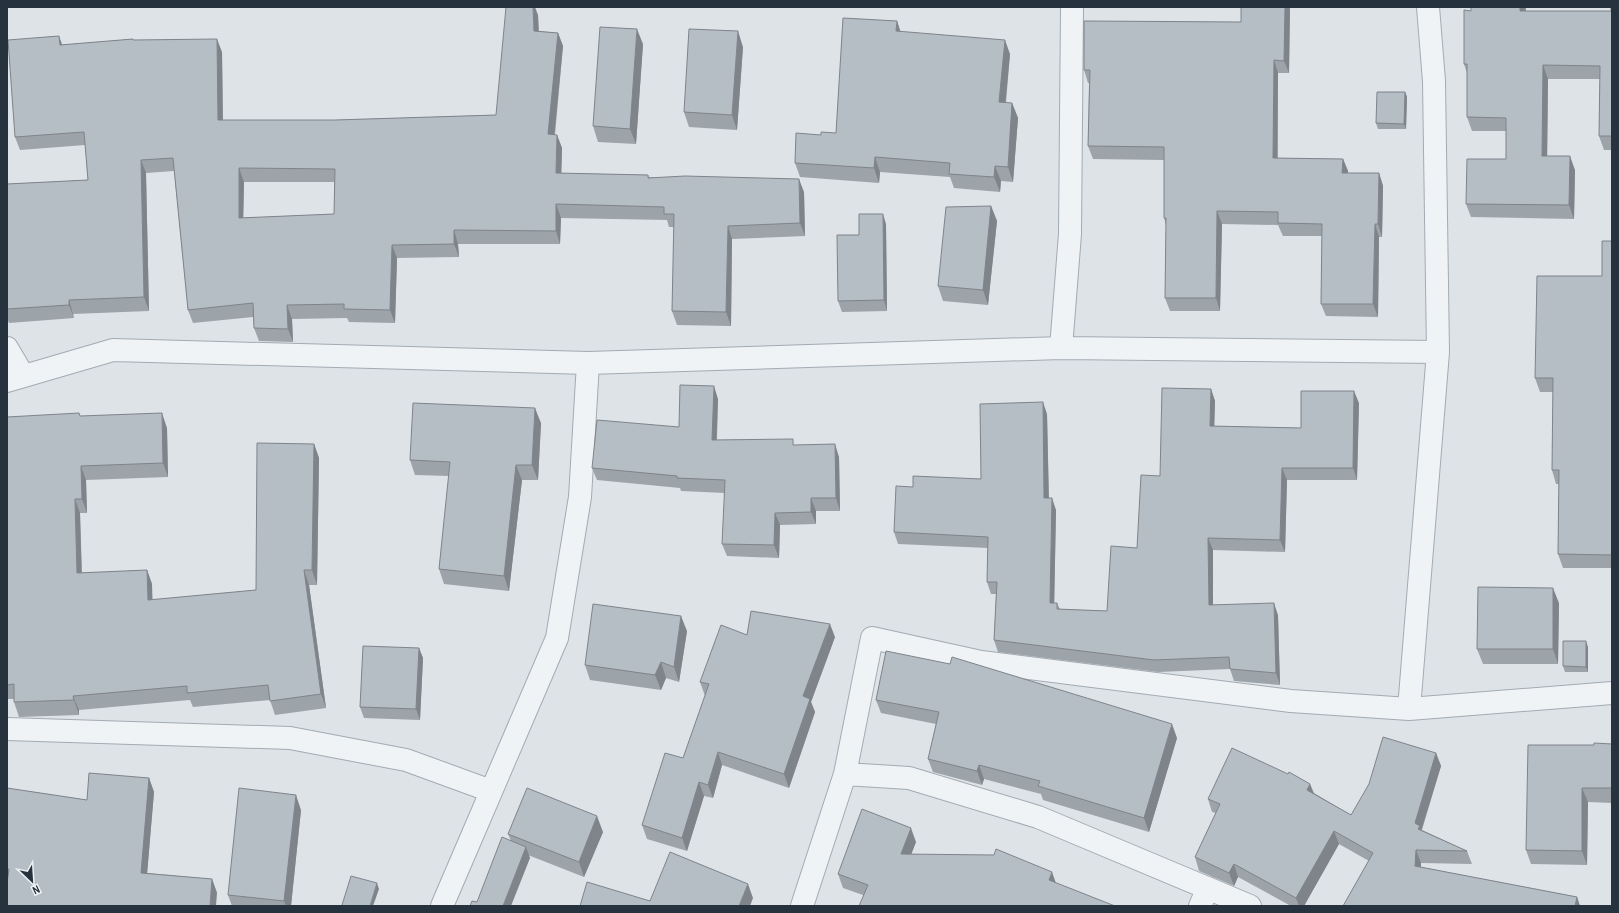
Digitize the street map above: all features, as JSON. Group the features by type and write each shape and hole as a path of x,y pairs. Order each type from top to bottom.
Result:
{"street":[{"path":"1061,348 1070,234 1072,7"},
{"path":"1409,709 1438,352 1434,81 1428,7"},
{"path":"7,348 15,378 113,350 588,363 1061,348 1438,352"},
{"path":"442,906 557,638 580,497 588,363"},
{"path":"802,906 845,774 872,638 981,662 1290,701 1409,709 1612,693"},
{"path":"7,729 290,738 406,760 491,791"},
{"path":"845,774 909,778 970,795 1038,817 1204,897 1250,906"}],"building":[{"path":"506,7 533,7 534,31 558,33 548,134 557,135 556,173 648,175 648,178 685,176 799,179 800,223 728,226 726,312 672,311 674,214 664,214 664,207 556,204 556,231 454,230 454,244 392,245 390,310 344,309 344,304 287,305 288,329 254,328 253,303 188,310 173,158 141,160 144,297 69,300 69,305 7,309 7,184 88,180 84,132 15,137 8,40 59,36 60,45 133,39 217,39 218,120 335,120 496,115","holes":["239,168 335,169 334,214 239,218"]},
{"path":"1241,7 1285,7 1284,61 1274,60 1273,158 1343,159 1342,173 1379,173 1378,224 1375,224 1373,304 1321,304 1322,224 1278,223 1278,212 1217,211 1216,298 1165,298 1166,218 1164,218 1164,147 1088,146 1090,70 1084,70 1084,21 1241,22"},
{"path":"1471,7 1520,7 1520,11 1611,11 1612,7 1612,136 1599,136 1600,66 1543,65 1542,156 1570,156 1569,205 1466,204 1467,159 1506,159 1506,118 1467,117 1467,64 1464,64 1464,10 1471,11"},
{"path":"843,18 897,21 896,31 1005,40 999,102 1012,103 1008,167 995,166 994,177 949,174 950,163 875,157 874,168 795,163 796,133 821,135 821,132 836,133"},
{"path":"600,27 637,29 630,129 593,126"},
{"path":"689,29 738,31 732,115 684,112"},
{"path":"1377,92 1405,92 1404,124 1376,123"},
{"path":"991,206 983,290 938,286 946,207"},
{"path":"859,214 883,214 884,300 838,301 837,235 859,235"},
{"path":"1602,241 1612,241 1612,555 1558,554 1559,470 1552,470 1553,378 1535,378 1537,276 1602,276"},
{"path":"680,385 714,386 712,440 793,439 793,445 835,444 836,498 811,498 811,512 775,513 774,545 722,544 725,480 677,478 677,476 592,468 597,420 679,427"},
{"path":"1162,388 1211,389 1210,426 1301,428 1301,391 1354,391 1353,468 1282,468 1280,540 1208,538 1209,605 1274,603 1276,673 1230,669 1229,657 1154,660 994,640 997,582 987,582 988,537 894,532 896,486 913,487 913,476 981,479 980,404 1043,402 1044,498 1052,498 1050,603 1057,603 1057,609 1107,611 1111,546 1137,548 1141,475 1160,476"},
{"path":"413,403 535,408 532,465 516,465 504,576 439,569 450,462 410,460"},
{"path":"79,413 80,416 162,413 163,463 81,466 82,499 75,499 77,573 147,570 148,600 256,590 257,443 314,444 312,570 304,570 321,694 270,701 268,685 187,693 187,686 73,696 74,700 14,702 14,684 7,685 7,417"},
{"path":"1478,587 1553,588 1553,649 1477,649"},
{"path":"593,604 681,616 674,667 661,662 655,675 585,665"},
{"path":"751,611 830,624 803,696 810,699 784,774 718,752 708,785 699,782 682,838 642,825 665,753 683,758 709,684 700,682 721,625 747,635"},
{"path":"1563,641 1586,641 1586,667 1563,666"},
{"path":"363,646 419,648 416,709 360,707"},
{"path":"886,651 950,664 952,657 1172,724 1144,818 1038,786 1040,781 979,765 977,771 928,759 939,712 876,700"},
{"path":"1383,737 1436,753 1415,823 1420,826 1418,829 1467,851 1416,850 1415,866 1577,897 1575,906 1343,906 1373,853 1334,831 1296,898 1234,864 1229,873 1195,857 1220,804 1208,799 1232,748 1288,774 1289,772 1310,784 1307,790 1351,815 1369,784"},
{"path":"1594,743 1612,744 1612,788 1582,788 1582,851 1526,850 1528,745 1594,745"},
{"path":"89,773 149,778 141,873 212,879 210,906 7,906 7,883 9,869 7,869 7,788 87,800"},
{"path":"239,788 296,795 284,901 228,895"},
{"path":"527,788 597,816 579,862 508,834"},
{"path":"862,809 911,828 901,854 994,855 996,849 1052,872 1049,880 1115,906 859,906 868,885 838,874"},
{"path":"502,837 526,847 503,906 470,906 472,901 477,902"},
{"path":"670,852 748,884 739,906 580,906 587,882 650,901"},
{"path":"351,876 377,883 370,906 342,905"}]}
